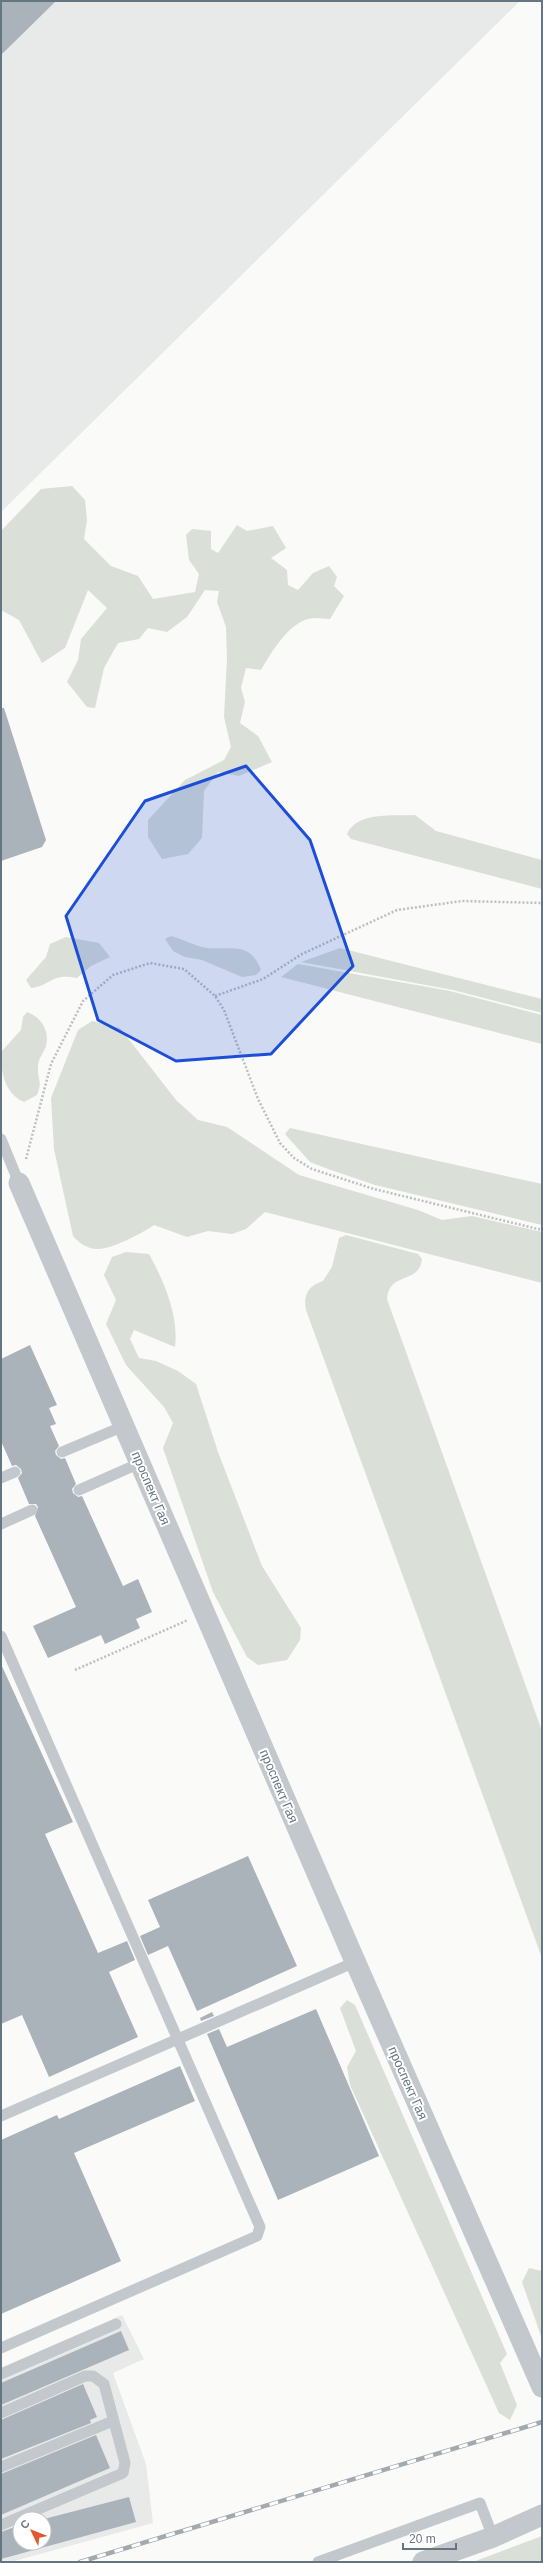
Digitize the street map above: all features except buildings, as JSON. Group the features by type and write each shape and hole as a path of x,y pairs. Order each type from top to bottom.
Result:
{"street":[{"name":"проспект Гая","path":"19,1183 355,1962 542,2387"},
{"path":"423,2562 493,2536 542,2515"}],"lane":[{"path":"1,1139 19,1183"},
{"path":"62,1452 124,1426"},
{"path":"79,1490 140,1463"},
{"path":"1,1478 15,1472"},
{"path":"1,1524 32,1510"},
{"path":"1,1636 260,2227 257,2236 1,2348"},
{"path":"1,2116 355,1962"},
{"path":"1,2374 116,2324"},
{"path":"1,2413 85,2376 93,2376 104,2384 125,2463 123,2473 1,2526"},
{"path":"1,2467 113,2421"},
{"path":"318,2562 480,2503 493,2536"}],"path":[{"path":"215,996 262,979 302,954 398,910 462,900 542,903"},
{"path":"19,1183 51,1064 83,1001 113,975 150,963 184,969 215,996 224,1010 258,1099 280,1143 294,1158 312,1169 374,1189 542,1230"},
{"path":"75,1670 205,1613"}],"highlighted area":[{"path":"246,766 310,840 353,966 271,1054 176,1061 98,1020 66,916 145,801"}],"shaded area":[{"path":"1,1 520,1 1,512"},
{"path":"72,486 85,500 87,520 84,539 111,566 138,576 153,599 195,592 199,574 189,560 186,535 192,529 211,531 211,549 218,553 237,525 247,531 273,526 286,548 271,558 287,570 288,585 298,590 313,573 329,566 337,577 334,586 344,596 330,619 308,619 293,627 280,640 261,670 246,668 241,688 245,702 240,723 258,736 272,762 239,776 218,772 204,791 202,838 188,854 162,859 148,837 148,820 185,780 224,760 231,747 224,717 227,659 226,627 217,602 219,591 205,590 187,617 167,632 148,628 139,639 118,643 104,668 95,708 87,707 67,682 78,660 81,639 107,608 88,590 65,648 42,663 19,620 1,610 1,531 41,489"},
{"path":"387,815 415,815 436,831 542,860 542,889 351,839 347,834 359,821 367,818"},
{"path":"171,936 207,948 232,948 246,951 257,961 261,970 256,975 242,977 202,960 185,957 173,951 165,939"},
{"path":"66,937 99,943 110,957 91,966 77,978 56,978 38,987 31,988 26,980 46,957 50,944"},
{"path":"340,948 542,999 542,1013 453,990 301,962"},
{"path":"298,964 450,991 542,1015 542,1044 281,977"},
{"path":"27,1012 36,1017 43,1025 47,1035 47,1040 46,1046 38,1063 40,1083 39,1090 37,1095 24,1102 12,1093 5,1081 1,1052 21,1030 23,1017"},
{"path":"92,1021 120,1028 176,1100 198,1120 227,1127 299,1175 418,1210 442,1220 472,1216 542,1232 542,1283 265,1212 246,1229 232,1234 208,1231 187,1237 154,1225 118,1244 103,1249 90,1248 84,1245 73,1236 54,1149 51,1098 78,1030"},
{"path":"290,1128 542,1184 542,1225 375,1185 328,1169 310,1162 285,1134"},
{"path":"346,1235 418,1254 422,1259 420,1267 416,1272 393,1285 389,1290 387,1299 542,1731 542,1958 306,1310 305,1300 310,1288 323,1281 332,1267 339,1238"},
{"path":"126,1252 149,1254 165,1287 169,1299 175,1323 176,1335 175,1347 134,1330 130,1339 139,1358 156,1361 178,1371 196,1384 218,1452 262,1566 301,1628 300,1640 287,1660 258,1665 247,1657 213,1592 163,1448 173,1423 164,1407 126,1365 106,1324 116,1300 104,1275 112,1257"},
{"path":"347,2000 355,2005 507,2354 500,2363 517,2405 510,2420 499,2413 350,2085 347,2067 356,2051 340,2008"},
{"path":"529,2268 542,2271 542,2339 522,2282"},
{"path":"122,2315 144,2359 113,2373 146,2464 153,2523 52,2551 52,2511 12,2511 12,2551 51,2551 11,2562 1,2562 1,2368"},
{"path":"542,2536 542,2562 473,2562"}],"railway":[{"path":"80,2562 542,2422"}]}
